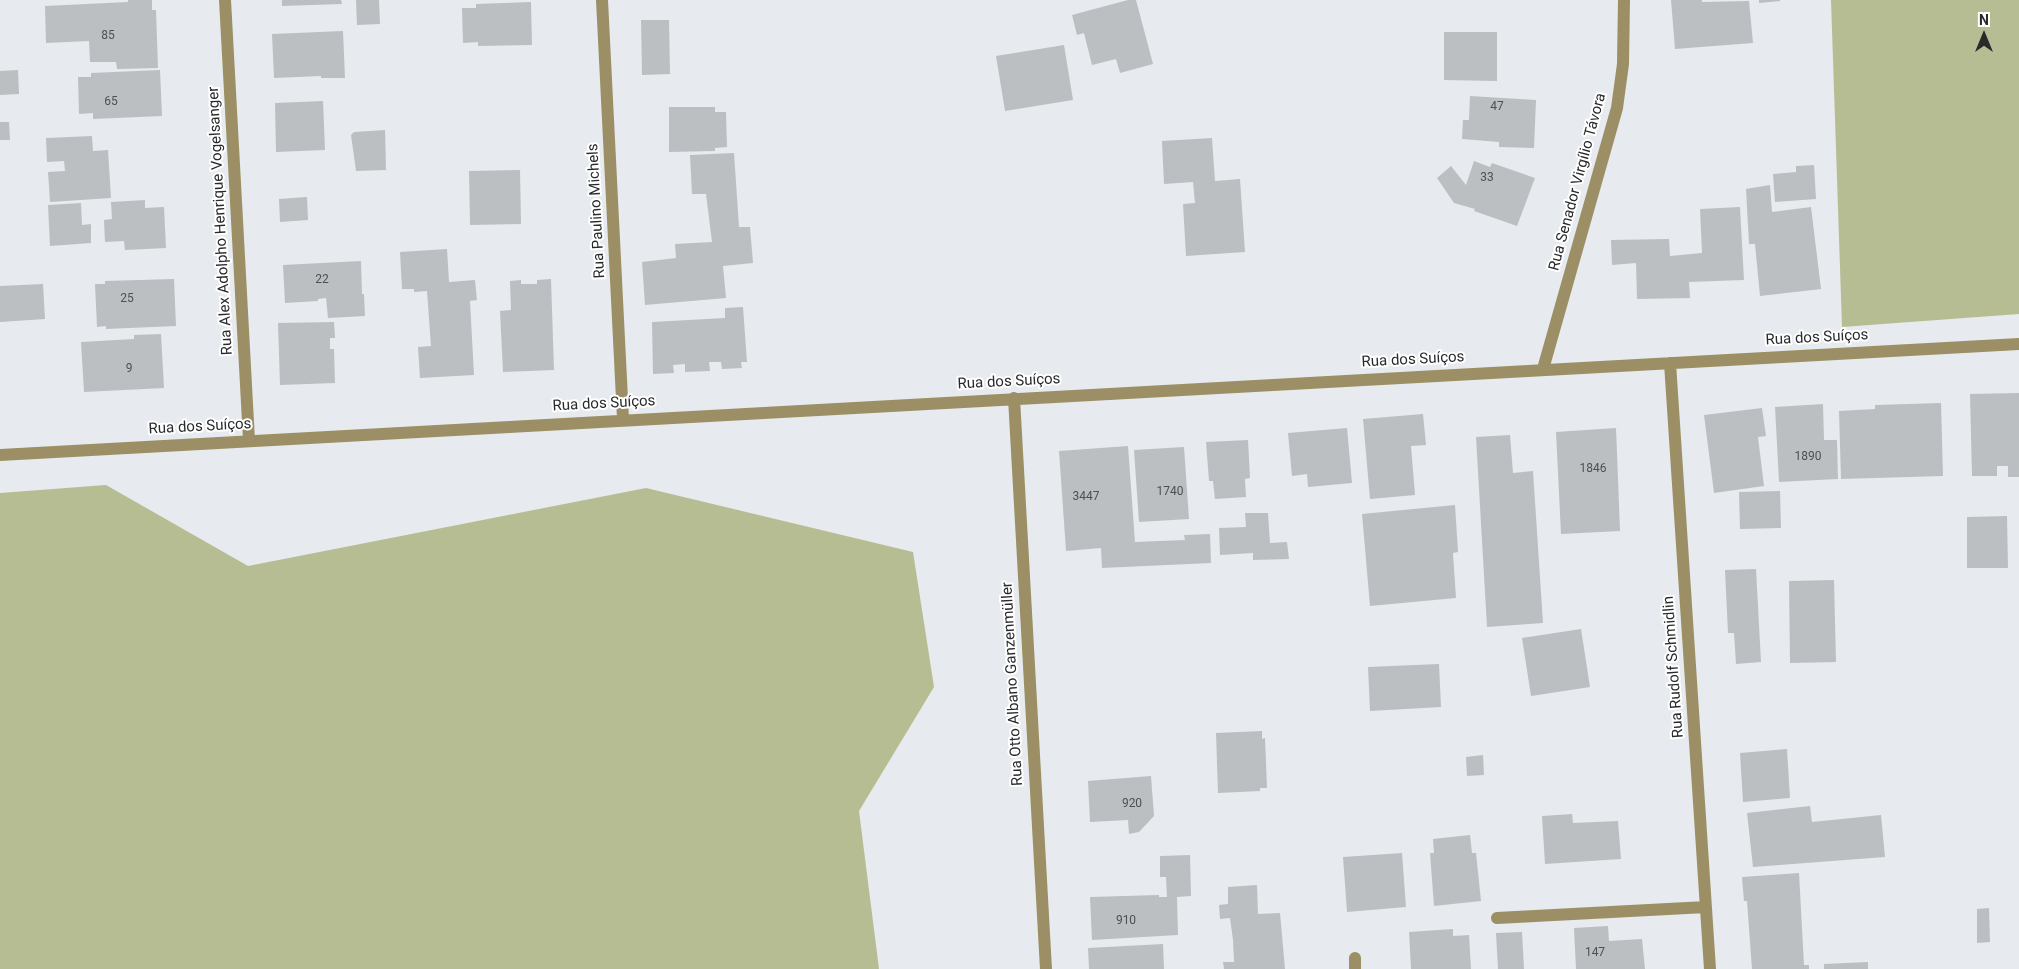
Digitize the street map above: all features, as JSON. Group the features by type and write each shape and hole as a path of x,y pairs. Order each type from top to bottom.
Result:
{"street":[{"name":"Rua Alex Adolpho Henrique Vogelsanger","path":"225,0 248,440"},
{"name":"Rua Paulino Michels","path":"602,0 624,419"},
{"name":"Rua Senador Virgílio Távora","path":"1543,370 1617,108 1623,64 1624,0"},
{"name":"Rua dos Suíços","path":"0,455 624,419 2019,344"},
{"name":"Rua Rudolf Schmidlin","path":"1670,363 1710,969"},
{"name":"Rua Otto Albano Ganzenmüller","path":"1014,398 1046,969"},
{"path":"1497,918 1706,907"}],"green space":[{"path":"1831,0 2019,0 2019,314 1842,327"},
{"path":"106,485 248,566 646,488 913,552 934,687 859,811 879,969 0,969 0,493"}],"building":[{"path":"128,0 152,0 152,10 156,10 158,68 117,69 116,62 90,62 89,41 46,43 45,6 128,2"},
{"path":"282,0 341,0 342,4 282,6"},
{"path":"356,0 379,0 380,24 357,25"},
{"path":"1128,0 1136,0 1153,64 1120,73 1116,59 1092,65 1084,33 1077,35 1072,15"},
{"path":"1671,0 1702,0 1702,2 1749,1 1753,43 1675,49"},
{"path":"1759,0 1780,0 1780,1 1759,3"},
{"path":"531,2 532,45 478,46 478,42 463,43 462,8 476,8 476,4"},
{"path":"641,20 669,20 670,74 642,75"},
{"path":"343,31 345,78 321,78 321,76 274,78 272,34"},
{"path":"1444,32 1497,32 1497,81 1444,80"},
{"path":"1064,45 1073,100 1005,111 996,56"},
{"path":"18,70 19,94 0,95 0,71"},
{"path":"160,70 162,116 93,119 93,113 79,114 78,77 91,77 91,73"},
{"path":"1470,96 1536,100 1534,148 1499,147 1499,142 1462,139 1463,120 1469,120"},
{"path":"323,101 325,150 276,152 275,103"},
{"path":"669,107 715,107 715,112 726,112 727,147 715,148 715,151 669,152"},
{"path":"0,122 9,122 10,140 0,140"},
{"path":"385,130 386,170 356,171 351,135 354,132"},
{"path":"92,136 93,151 108,150 111,198 50,202 48,172 65,171 64,161 47,162 46,138"},
{"path":"1212,138 1215,181 1240,179 1245,252 1186,256 1183,204 1195,203 1193,182 1164,184 1162,141"},
{"path":"734,153 739,227 750,227 753,263 723,266 726,298 645,305 642,262 676,258 675,244 712,242 706,194 692,194 690,155"},
{"path":"1474,161 1490,167 1492,163 1535,178 1517,226 1474,211 1475,209 1454,203 1437,178 1451,166 1466,185"},
{"path":"1814,165 1816,199 1775,202 1773,174 1796,172 1796,166"},
{"path":"520,170 521,224 470,225 469,171"},
{"path":"1770,185 1772,212 1811,207 1821,289 1760,296 1755,244 1749,244 1746,189"},
{"path":"307,197 308,220 280,222 279,199"},
{"path":"145,200 145,208 164,207 166,248 125,250 124,241 105,242 104,220 112,219 111,202"},
{"path":"81,203 82,225 91,224 91,243 50,246 48,205"},
{"path":"1740,207 1744,280 1689,282 1690,298 1637,299 1636,263 1612,265 1611,240 1669,239 1670,256 1702,253 1700,209"},
{"path":"447,249 449,282 475,280 477,300 470,301 474,375 420,378 418,347 431,346 427,291 414,292 414,289 402,289 400,252"},
{"path":"361,261 365,316 328,318 326,298 318,299 318,301 285,303 283,265"},
{"path":"174,279 176,326 106,329 106,326 97,327 95,284 105,284 105,281"},
{"path":"551,279 554,370 503,372 500,311 511,310 510,281 521,280 521,284 537,284 537,280"},
{"path":"43,284 45,319 0,322 0,286"},
{"path":"743,307 747,362 741,362 742,368 722,369 721,362 709,362 710,371 685,372 685,364 673,365 674,373 653,374 652,322 725,318 725,308"},
{"path":"334,322 335,338 330,338 330,349 334,349 335,383 280,385 278,323"},
{"path":"161,334 164,388 84,392 81,342 134,339 134,335"},
{"path":"2019,393 2019,477 2008,477 2008,466 1997,466 1997,476 1972,476 1970,394"},
{"path":"1941,403 1943,476 1841,479 1839,411 1875,409 1875,405"},
{"path":"1823,404 1824,440 1837,440 1838,479 1779,482 1775,407"},
{"path":"1762,408 1766,436 1758,437 1764,486 1714,493 1704,415"},
{"path":"1423,414 1426,445 1411,446 1415,495 1370,499 1363,419"},
{"path":"1347,428 1352,483 1308,487 1307,474 1292,476 1288,433"},
{"path":"1616,428 1620,531 1561,534 1556,432"},
{"path":"1510,435 1513,473 1533,471 1543,623 1487,627 1476,437"},
{"path":"1248,440 1250,478 1245,479 1246,497 1215,499 1213,481 1209,481 1206,442"},
{"path":"1128,446 1135,542 1185,540 1184,535 1210,534 1211,563 1102,568 1101,548 1066,551 1059,451"},
{"path":"1184,447 1189,519 1139,522 1134,450"},
{"path":"1780,491 1781,528 1740,529 1739,492"},
{"path":"1455,505 1458,552 1453,553 1456,598 1370,606 1362,514"},
{"path":"1245,513 1268,513 1270,543 1287,542 1289,559 1253,560 1253,553 1220,555 1219,528 1246,527"},
{"path":"2007,516 2008,568 1967,568 1967,517"},
{"path":"1756,569 1761,662 1736,664 1734,633 1728,633 1725,570"},
{"path":"1834,580 1836,662 1790,663 1789,581"},
{"path":"1581,629 1590,687 1531,696 1522,638"},
{"path":"1439,664 1441,707 1370,711 1368,667"},
{"path":"1262,731 1262,739 1265,738 1267,788 1260,788 1260,791 1218,793 1216,733"},
{"path":"1787,749 1790,798 1743,802 1740,753"},
{"path":"1483,755 1484,775 1467,776 1466,757"},
{"path":"1151,776 1154,816 1139,832 1129,834 1128,820 1090,822 1088,781"},
{"path":"1810,806 1812,822 1881,815 1885,857 1753,867 1747,813"},
{"path":"1572,814 1573,823 1618,821 1621,859 1545,864 1542,816"},
{"path":"1470,835 1472,853 1476,853 1481,901 1434,906 1430,853 1434,853 1433,839"},
{"path":"1402,853 1406,907 1347,912 1343,857"},
{"path":"1190,855 1191,896 1177,897 1178,935 1092,940 1090,897 1159,895 1159,897 1167,897 1166,877 1160,877 1160,856"},
{"path":"1799,873 1804,965 1809,965 1809,969 1752,969 1747,901 1744,901 1742,877"},
{"path":"1257,885 1258,914 1280,913 1285,969 1224,969 1223,962 1234,962 1233,940 1230,918 1220,919 1219,905 1228,904 1228,887"},
{"path":"1989,908 1990,942 1977,943 1977,909"},
{"path":"1608,926 1609,941 1642,939 1645,969 1576,969 1574,928"},
{"path":"1453,929 1453,936 1469,935 1471,969 1411,969 1409,932"},
{"path":"1522,932 1524,969 1498,969 1496,933"},
{"path":"1163,944 1164,969 1089,969 1088,948"},
{"path":"1868,962 1868,969 1824,969 1824,964"}]}
